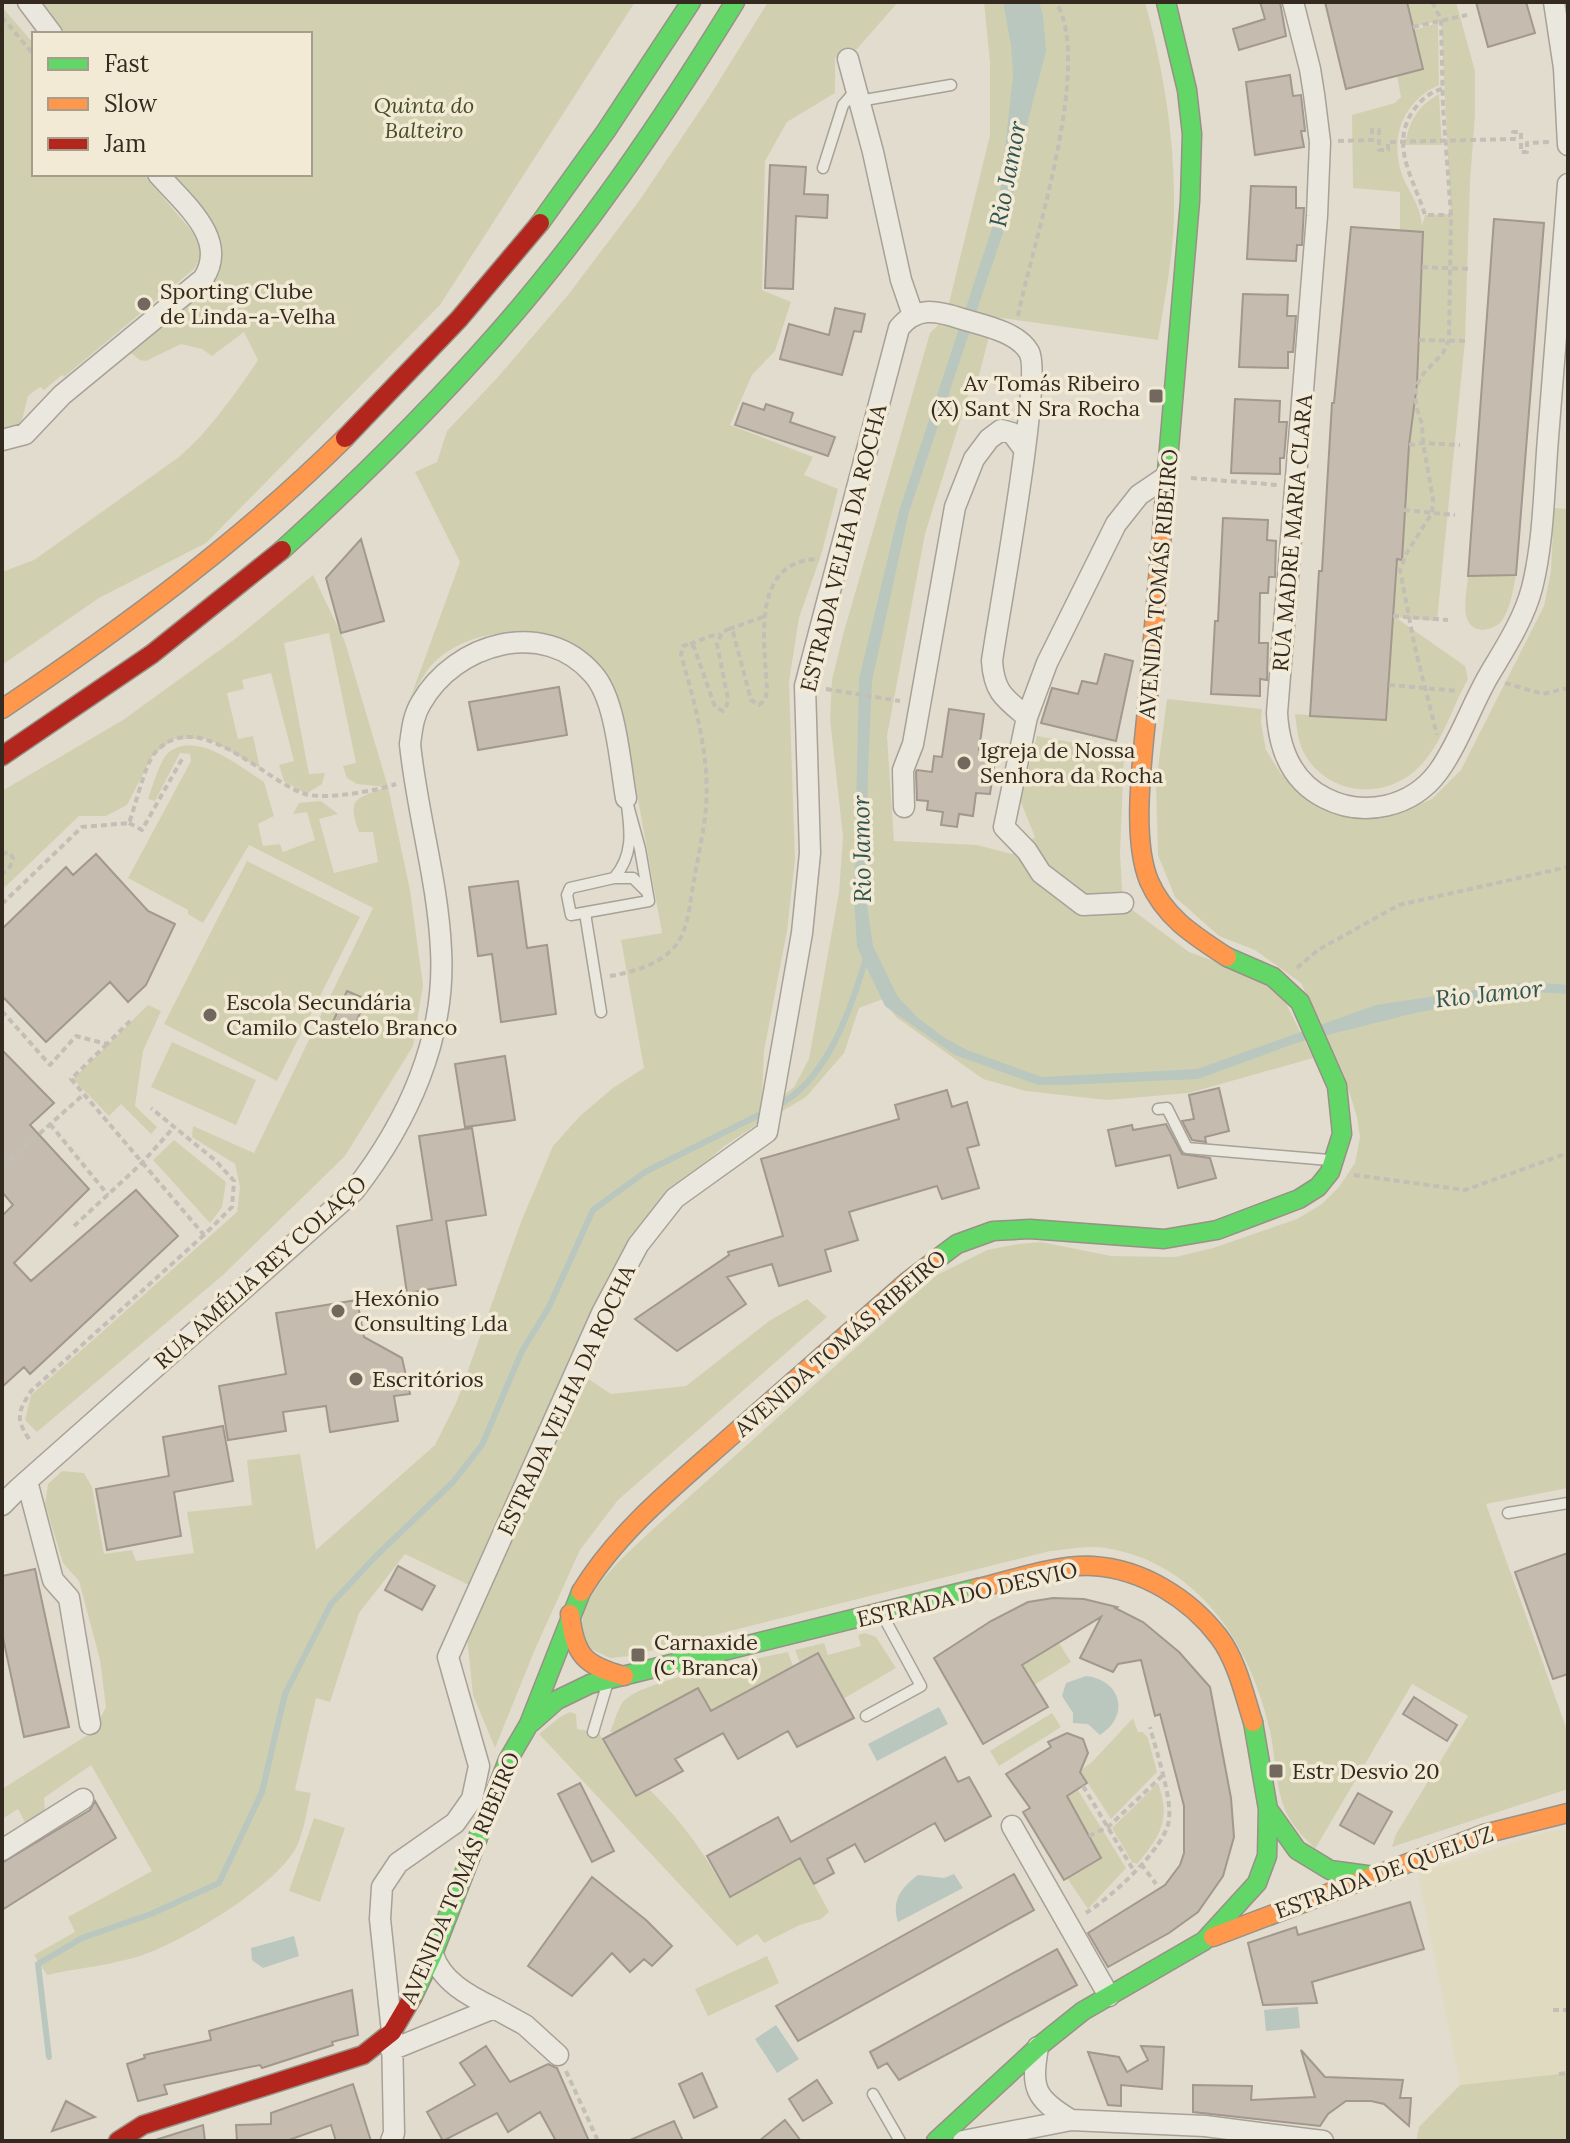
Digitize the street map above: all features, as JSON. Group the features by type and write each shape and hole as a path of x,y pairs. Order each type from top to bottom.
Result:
{"main road":[{"path":"2,709 106,639 194,572 304,476 401,381 517,252 593,151 691,2"},
{"path":"2,756 153,654 203,615 335,500 428,409 500,331 568,250 644,146 735,2"},
{"name":"AVENIDA TOMÁS RIBEIRO","path":"1166,2 1187,90 1192,134 1190,201 1143,758 1140,832 1143,861 1150,883 1171,917 1186,931 1229,958 1273,977 1285,986"},
{"path":"1285,986 1300,1002 1310,1020 1337,1086 1342,1134 1332,1166"},
{"name":"AVENIDA TOMÁS RIBEIRO","path":"118,2141 143,2125 363,2055 392,2041 433,1954 508,1760 529,1724 570,1614 596,1567 635,1525 756,1414 908,1281 957,1244 993,1231 1030,1229 1164,1239 1217,1230 1299,1199 1318,1187 1332,1166"},
{"name":"ESTRADA DO DESVIO","path":"529,1724 557,1700 590,1684 1044,1572 1092,1566 1139,1575 1182,1599 1219,1637 1238,1673 1254,1726 1268,1809 1297,1850 1330,1870 1374,1876"},
{"path":"570,1614 573,1645 594,1669 618,1678"},
{"path":"936,2141 1038,2047 1083,2011 1204,1941 1257,1883 1267,1856 1268,1809"},
{"name":"ESTRADA DE QUELUZ","path":"1204,1941 1279,1898 1337,1892 1484,1834 1568,1813"},
{"path":"1263,1866 1279,1898"}],"street":[{"path":"28,2 50,32"},
{"name":"RUA MADRE MARIA CLARA","path":"1293,2 1310,69 1320,142 1317,216 1277,713 1278,736 1288,763 1298,777 1318,794 1335,803 1367,809 1387,807 1419,792 1439,771 1519,622 1531,589 1538,550 1568,184"},
{"path":"1554,2 1564,68 1568,145"},
{"path":"848,59 901,280 913,315 932,311 993,329 1011,336 1028,349 1033,360 1031,399 992,661 993,681 999,692 1027,717"},
{"path":"2,440 25,434 62,395 203,279 210,268 213,255 206,231 160,176"},
{"name":"ESTRADA VELHA DA ROCHA","path":"391,2141 394,2133 392,2041 380,1919 382,1887 398,1863 455,1823 472,1799 479,1766 448,1657 602,1313 638,1245 675,1198 767,1132 802,933 810,853 805,686 899,328 913,315"},
{"path":"904,807 903,770 913,744 955,507 974,459 989,439 1001,430 1012,433 1024,449"},
{"path":"1123,903 1083,905 1041,873 1027,851 1004,827 1027,717 1047,663 1116,524 1139,495 1167,476"},
{"name":"RUA AMÉLIA REY COLAÇO","path":"2,1505 354,1191 390,1138 428,1057 442,984 441,946 410,744 413,719 435,684 480,649 501,643 533,642 576,658 594,675 603,689 626,798"},
{"path":"27,1481 53,1580 69,1598 90,1724"},
{"path":"2,1850 83,1799"},
{"path":"1012,1826 1109,1996"},
{"path":"433,1954 437,1969 468,1996 525,2025 558,2055"},
{"path":"392,2041 494,2008"},
{"path":"1038,2047 1033,2076 1040,2096 1071,2120"},
{"path":"963,2141 1071,2120 1201,2134 1323,2141"}],"lane":[{"path":"823,168 843,105 858,96 951,85"},
{"path":"614,878 628,856 631,840 626,798"},
{"path":"626,798 640,849 649,901 571,915 567,895 570,888 614,878 633,878 647,893"},
{"path":"585,913 601,1012"},
{"path":"1158,1109 1167,1108 1187,1148 1332,1166"},
{"path":"1508,1513 1568,1503"},
{"path":"866,1716 921,1686 881,1612"},
{"path":"593,1732 618,1678"},
{"path":"873,2094 900,2141"}],"path":[{"path":"1017,320 1027,269 1041,230 1065,110 1068,51 1061,9 1056,2"},
{"path":"1432,2 1441,19 1442,89 1451,215 1449,340 1443,353 1423,374 1416,387 1416,406 1422,424 1433,499 1432,513 1406,554 1400,570 1424,688 1445,759"},
{"path":"1413,27 1467,15"},
{"path":"2,17 32,53"},
{"path":"1442,89 1431,92 1418,103 1404,129 1403,142 1406,169 1425,215 1451,215"},
{"path":"1362,141 1372,140 1372,130 1379,130 1379,150 1388,150 1388,142 1514,139 1513,132 1521,132 1521,152 1527,152 1527,143 1552,142 1552,137 1568,137"},
{"path":"1422,267 1472,269"},
{"path":"1419,340 1467,341"},
{"path":"1409,445 1460,445"},
{"path":"1167,476 1296,486"},
{"path":"1404,510 1455,515"},
{"path":"729,629 735,638 751,700 759,705 765,700 767,691 765,616 772,581 792,565 815,559 837,562"},
{"path":"596,979 629,973 658,961 677,944 688,915 706,807 706,766 698,719 681,655 683,646 765,616"},
{"path":"1393,616 1448,620"},
{"path":"689,644 694,647 715,707 723,711 728,699 717,644 722,632"},
{"path":"1389,685 1424,688 1489,677 1543,694 1568,688"},
{"path":"805,686 900,701"},
{"path":"129,823 153,755 174,739 208,739 306,794 334,795 388,787 414,778"},
{"path":"2,904 82,827 129,823 142,830 182,759"},
{"path":"2,854 9,852 13,858 10,867 2,874"},
{"path":"1285,986 1318,950 1399,905 1568,867"},
{"path":"2,1011 50,1065 76,1036 107,1044"},
{"path":"132,1019 71,1079 204,1235"},
{"path":"2,1167 83,1095"},
{"path":"29,1439 20,1425 19,1410 31,1391 232,1207 234,1181 216,1161 151,1108"},
{"path":"50,1124 108,1195"},
{"path":"74,1226 141,1164 174,1127"},
{"path":"1332,1166 1465,1190 1568,1153"},
{"path":"1084,1914 1156,1848 1169,1821 1150,1727"},
{"path":"1089,1836 1108,1827 1162,1776"},
{"path":"1083,1786 1134,1871"},
{"path":"1141,1864 1156,1884"},
{"path":"1553,2010 1568,2010"},
{"path":"558,2055 598,2141"},
{"path":"1559,2074 1568,2073"}],"shaded area":[{"path":"1568,1829 1568,2073 1460,2085 1418,1874 1550,1831"}],"green space":[{"name":"Quinta do Balteiro","path":"42,2 635,2 440,305 206,543 99,598 2,665 2,572 34,560 179,457 212,423 258,360 244,332 212,356 202,349 181,344 146,361 131,353 131,347 209,285 218,270 221,256 212,226 174,176 312,176 312,32 64,32"},
{"path":"768,2 898,2 857,49 835,58 835,93 787,122 765,161 762,290 791,302 775,351 752,375 730,425 813,457 804,475 838,489 822,552 799,618 789,682 795,859 787,931 764,1051 761,1122 723,1147 660,1203 471,1586 405,1554 359,1613 330,1702 316,1698 295,1790 311,1793 297,1846 287,1861 271,1878 228,1910 161,1948 120,1961 47,1975 34,1955 75,1932 68,1917 152,1871 91,1765 44,1798 45,1812 26,1824 18,1809 2,1819 2,1789 94,1731 106,1707 100,1660 79,1581 63,1563 45,1504 48,1484 62,1471 84,1473 92,1487 104,1554 132,1550 136,1561 194,1553 187,1512 252,1505 247,1460 300,1454 316,1550 435,1445 457,1401 521,1222 553,1146 580,1116 613,1088 644,1068 621,940 662,933 621,705 606,675 589,656 564,642 524,633 482,637 444,654 429,668 410,699 460,562 415,472 437,462 447,431 568,295 639,201"},
{"path":"984,2 1145,2 1158,53 1170,131 1174,184 1171,259 1158,340 994,317 976,387 971,386 925,534 887,736 894,841 977,845 1012,854 1035,837 1020,800 1037,736 1124,752 1120,854 1123,903 1189,952 1250,974 1281,993 1313,1058 1189,1093 1107,1100 1026,1091 983,1079 896,1017 883,999 859,1008 844,1053 806,1097 779,1113 778,1100 794,1087 809,1059 839,892 843,837 830,719 832,680 930,333 940,323 949,303 990,135 990,63"},
{"path":"1407,2 1456,2 1475,71 1475,115 1465,341 1437,621 1395,617 1465,666 1468,679 1441,735 1421,765 1393,784 1377,789 1361,789 1330,780 1316,769 1301,746 1295,714 1387,720 1395,576 1368,556 1401,560 1409,445 1417,384 1423,233 1400,231 1400,192 1353,188 1352,115 1395,103 1401,97 1397,76 1423,69 1414,30 1438,23 1439,85 1427,91 1410,108 1400,130 1398,155 1402,175 1418,209 1422,226 1425,215 1451,214 1441,20 1413,27"},
{"path":"2,7 32,42 32,176 145,176 196,236 203,254 194,269 64,377 62,375 44,390 40,387 28,396 22,420 17,427 2,433"},
{"path":"1439,94 1442,145 1405,145 1415,115"},
{"path":"1554,508 1568,509 1568,1488 1486,1504 1568,1733 1568,1789 1392,1847 1396,1834 1468,1716 1412,1684 1315,1849 1296,1828 1282,1801 1261,1699 1234,1639 1215,1612 1193,1589 1167,1570 1138,1556 1105,1548 1050,1551 630,1656 610,1658 589,1648 582,1627 585,1611 599,1585 620,1560 937,1275 987,1250 1041,1242 1111,1256 1175,1257 1213,1248 1297,1219 1322,1204 1339,1187 1355,1163 1360,1137 1357,1117 1344,1075 1301,983 1255,950 1219,936 1175,897 1158,855 1156,783 1167,699 1262,709 1266,750 1281,774 1313,803 1351,817 1391,816 1432,799 1461,770 1544,606 1551,571"},
{"path":"313,575 345,642 388,787 410,890 423,985 413,1046 345,1156 223,1275 37,1432 25,1420 31,1395 237,1212 240,1187 235,1164 192,1137 193,1126 254,1153 373,908 249,845 203,923 188,914 188,910 128,878 191,761 190,754 180,753 155,801 148,799 162,762 168,753 191,745 218,753 264,782 274,816 258,824 263,846 280,844 283,852 315,840 307,812 293,814 299,803 321,801 338,814 319,819 334,873 378,862 373,832 359,832 354,806 361,797 386,787 357,784 347,778 343,766 356,763 329,633 284,643 309,774 325,773 322,784 306,794 284,781 279,765 294,761 271,673 242,680 244,689 227,693 238,739 253,736 260,768 208,739 174,739 153,755 127,805 106,816 79,816 2,890 2,791 123,720 235,639"},
{"path":"1516,575 1509,607 1500,623 1482,630 1474,628 1466,617 1465,609 1468,576"},
{"path":"247,861 360,917 277,1081 164,1024"},
{"path":"148,1005 161,1011 143,1051 135,1106 157,1127 151,1134 121,1104 109,1116 73,1079"},
{"path":"172,1042 256,1080 236,1125 151,1087"},
{"path":"174,1140 226,1182 222,1207 210,1223 153,1160"},
{"path":"807,1299 827,1317 618,1500 580,1550 495,1748 473,1695 467,1637 587,1378 611,1394 686,1386 769,1321"},
{"path":"865,1633 876,1637 896,1668 843,1699 818,1653 800,1663 795,1650 824,1643 828,1655 861,1646 858,1635"},
{"path":"1059,1643 1071,1662 1034,1685 1022,1665"},
{"path":"788,1652 793,1666 711,1711 698,1688 618,1732 610,1732 622,1703 633,1694 699,1672"},
{"path":"570,1712 576,1714 577,1729 599,1733 636,1795 650,1790 684,1827 729,1897 800,1858 829,1912 821,1919 800,1925 764,1943 757,1934 737,1946 539,1734"},
{"path":"1052,1713 1061,1727 999,1766 990,1751"},
{"path":"1133,1718 1138,1732 1143,1732 1148,1738 1157,1772 1111,1819 1080,1771"},
{"path":"1068,1774 1126,1868 1088,1909 1067,1878 1101,1858 1064,1790 1031,1808 1025,1801"},
{"path":"1158,1783 1164,1807 1161,1826 1158,1836 1137,1864 1132,1862 1112,1828"},
{"path":"314,1818 345,1828 320,1902 289,1891"},
{"path":"767,1956 779,1983 708,2016 695,1989"},
{"path":"1568,2073 1568,2141 1416,2141 1419,2127 1460,2085"}],"water":[{"name":"Rio Jamor","path":"1003,2 1039,2 1046,51 1020,152 1010,212 909,512 872,681 866,897 873,946 898,997 918,1018 945,1038 967,1050 1042,1077 1197,1069 1376,1005 1528,982 1568,985 1568,994 1533,992 1419,1012 1299,1042 1198,1079 1062,1085 1038,1085 955,1055 885,1006 857,947 854,898 859,679 899,511 998,210 1013,76"},
{"path":"1086,1676 1108,1684 1118,1700 1116,1718 1100,1735 1088,1724 1073,1723 1073,1713 1062,1696 1066,1683"},
{"path":"939,1707 948,1724 877,1761 868,1744"},
{"path":"954,1874 963,1888 898,1922 897,1901 912,1880 918,1875 944,1878"},
{"path":"294,1936 299,1956 263,1968 252,1960 251,1948"},
{"path":"1298,2007 1300,2028 1266,2031 1264,2010"},
{"path":"776,2025 799,2059 777,2073 755,2039"}],"building":[{"path":"1260,2 1280,2 1286,36 1239,50 1233,29 1265,19"},
{"path":"1325,2 1407,2 1423,69 1346,89"},
{"path":"1476,2 1526,2 1535,33 1488,47"},
{"path":"1290,75 1293,96 1301,95 1304,147 1255,155 1246,82"},
{"path":"770,165 806,167 804,194 828,195 827,218 796,216 793,289 765,288"},
{"path":"1251,186 1296,187 1296,208 1304,208 1302,245 1297,245 1296,261 1247,259"},
{"path":"1494,219 1544,223 1516,575 1468,576"},
{"path":"1351,227 1423,232 1417,384 1409,445 1402,560 1397,559 1386,720 1310,716 1332,403"},
{"path":"1243,294 1288,295 1287,316 1296,316 1293,352 1288,352 1288,368 1239,367"},
{"path":"835,308 865,314 861,332 854,331 842,375 780,359 789,324 829,335"},
{"path":"1235,399 1280,401 1279,422 1287,422 1280,474 1231,473"},
{"path":"743,403 764,410 766,404 793,413 790,422 835,437 828,456 735,425"},
{"path":"1223,518 1268,520 1267,540 1276,541 1275,577 1269,577 1268,593 1260,593 1259,643 1268,643 1267,680 1260,679 1260,696 1211,694"},
{"path":"361,539 384,621 341,633 326,578"},
{"path":"1105,654 1133,661 1116,741 1041,723 1052,688 1078,694 1082,681 1097,684"},
{"path":"559,687 567,735 478,750 469,702"},
{"name":"Igreja de Nossa Senhora da Rocha","path":"949,709 984,714 979,750 996,753 990,794 976,793 973,816 959,814 957,827 941,825 943,812 927,810 928,801 917,800 916,772 932,772 934,756 942,757"},
{"path":"96,854 148,911 175,924 146,985 128,1002 110,982 46,1042 2,996 2,929 66,867 73,875"},
{"path":"518,881 527,948 547,945 556,1014 501,1022 492,954 478,956 469,887"},
{"path":"347,991 366,999 350,1037 330,1028"},
{"path":"2,1050 54,1103 30,1125 89,1189 14,1263 31,1281 136,1190 178,1236 30,1374 24,1367 2,1387 2,1216 13,1205 2,1192"},
{"path":"505,1056 515,1120 465,1127 455,1064"},
{"path":"1219,1088 1229,1131 1205,1137 1206,1142 1192,1140 1182,1121 1194,1119 1189,1095"},
{"path":"947,1090 952,1107 967,1102 979,1145 967,1148 979,1188 942,1199 937,1186 849,1212 858,1240 825,1250 831,1271 779,1286 772,1264 727,1277 746,1304 677,1351 635,1319 729,1255 728,1252 783,1236 761,1159 899,1119 895,1105"},
{"path":"1166,1124 1182,1154 1210,1158 1216,1178 1178,1188 1170,1155 1116,1166 1108,1130 1132,1125 1133,1130"},
{"path":"472,1128 486,1215 446,1221 456,1285 407,1293 397,1226 432,1220 419,1136"},
{"name":"Escritórios","path":"357,1300 364,1337 402,1358 410,1394 394,1396 398,1421 330,1432 326,1406 283,1412 286,1431 228,1440 219,1386 286,1374 276,1313"},
{"path":"223,1426 233,1481 174,1492 181,1536 107,1550 96,1489 169,1476 163,1437"},
{"path":"1568,1553 1568,1674 1553,1679 1515,1572"},
{"path":"398,1566 435,1586 422,1610 385,1590"},
{"path":"35,1569 69,1727 24,1737 2,1633 2,1576"},
{"path":"1053,1598 1084,1599 1117,1607 1143,1622 1179,1652 1210,1687 1231,1798 1234,1837 1223,1876 1198,1912 1169,1933 1108,1967 1088,1933 1165,1885 1180,1865 1184,1853 1184,1806 1160,1714 1155,1716 1141,1660 1118,1664 1113,1672 1080,1658 1101,1617 1022,1665 1048,1707 983,1744 934,1658 991,1621 1028,1602"},
{"path":"818,1653 854,1718 797,1747 788,1731 738,1759 723,1733 675,1759 683,1771 636,1796 603,1739 698,1688 711,1711"},
{"path":"1414,1697 1457,1725 1447,1741 1403,1714"},
{"path":"1067,1733 1083,1739 1088,1753 1080,1772 1087,1783 1067,1796 1101,1858 1064,1880 1023,1812 1030,1808 1006,1774 1051,1747 1048,1742"},
{"path":"945,1757 958,1782 969,1777 991,1816 945,1841 935,1823 865,1862 855,1844 827,1859 834,1873 814,1884 800,1858 730,1897 707,1856 778,1817 791,1842"},
{"path":"580,1783 614,1851 592,1862 558,1794"},
{"path":"1358,1793 1392,1812 1374,1844 1340,1825"},
{"path":"95,1801 116,1838 2,1910 2,1863 90,1810"},
{"path":"1014,1874 1034,1910 798,2041 776,2006"},
{"path":"592,1877 646,1920 672,1946 652,1966 644,1959 630,1972 612,1953 572,1996 528,1966"},
{"path":"1410,1902 1424,1949 1312,1982 1317,2003 1263,2005 1248,1943 1296,1927 1298,1935"},
{"path":"1057,1949 1077,1985 899,2080 887,2063 878,2068 870,2052"},
{"path":"352,1990 358,2035 262,2068 260,2065 164,2085 167,2094 138,2101 127,2064 145,2058 144,2055 211,2040 209,2031"},
{"path":"486,2046 510,2082 548,2064 557,2068 589,2141 556,2141 540,2112 508,2132 497,2113 443,2141 427,2112 475,2085 460,2063"},
{"path":"1141,2046 1164,2047 1162,2089 1121,2085 1121,2106 1108,2105 1088,2052 1119,2057 1127,2072 1148,2060"},
{"path":"1301,2050 1325,2077 1403,2080 1400,2098 1411,2098 1409,2126 1384,2104 1371,2101 1346,2101 1328,2114 1320,2126 1193,2112 1193,2085 1252,2086 1251,2100 1315,2097"},
{"path":"702,2073 717,2107 694,2118 679,2084"},
{"path":"817,2080 832,2103 803,2121 789,2099"},
{"path":"353,2084 371,2141 336,2141 331,2125 286,2141 237,2141 236,2125 271,2124 271,2113"},
{"path":"66,2101 95,2117 52,2131"},
{"path":"785,2120 801,2141 759,2141"},
{"path":"674,2121 683,2141 628,2141"},
{"path":"203,2125 205,2141 152,2141"}],"waterway":[{"path":"775,1107 793,1096 823,1062 844,1021 866,958"},
{"path":"49,2057 38,1964 82,1938 151,1914 219,1883 262,1792 285,1694 331,1604 453,1482 482,1445 522,1351 549,1307 593,1210 645,1172 765,1112"}],"traffic: fast":[{"path":"540,223 606,131 691,2"},
{"path":"282,550 418,419 528,297 622,174 735,2"},
{"path":"1166,2 1187,90 1192,134 1190,201 1166,484"},
{"path":"933,1262 957,1244 993,1231 1030,1229 1164,1239 1217,1230 1299,1199 1318,1187 1330,1172 1342,1134 1337,1086 1300,1002 1273,977 1227,957"},
{"path":"531,1723 557,1700 590,1684 978,1588"},
{"path":"412,1998 433,1954 508,1760 529,1724 581,1592"},
{"path":"1253,1722 1268,1809 1297,1850 1330,1870 1374,1876"},
{"path":"936,2141 1038,2047 1083,2011 1204,1941 1257,1883 1267,1856 1268,1809"}],"traffic: slow":[{"path":"2,709 180,582 265,512 345,438"},
{"path":"1166,484 1142,766 1140,840 1149,881 1163,906 1182,925 1227,957"},
{"path":"581,1592 612,1549 669,1491 933,1262"},
{"path":"978,1588 1079,1566 1111,1568 1163,1588 1194,1610 1219,1637 1235,1667 1253,1722"},
{"path":"570,1614 575,1640 584,1657 599,1668 624,1676"},
{"path":"1374,1876 1484,1834 1568,1813"},
{"path":"1213,1937 1374,1876"}],"traffic: jam":[{"path":"345,438 459,319 540,223"},
{"path":"2,756 152,654 282,550"},
{"path":"118,2141 143,2125 363,2055 392,2032 412,1998"}],"place":[{"name":"Sporting Clube de Linda-a-Velha","path":"144,304"},
{"name":"Av Tomás Ribeiro (X) Sant N Sra Rocha","path":"1156,396"},
{"name":"Igreja de Nossa Senhora da Rocha","path":"964,763"},
{"name":"Escola Secundária Camilo Castelo Branco","path":"210,1015"},
{"name":"Hexónio Consulting Lda","path":"338,1311"},
{"name":"Escritórios","path":"356,1379"},
{"name":"Carnaxide (C Branca)","path":"638,1655"},
{"name":"Estr Desvio 20","path":"1276,1771"}]}
